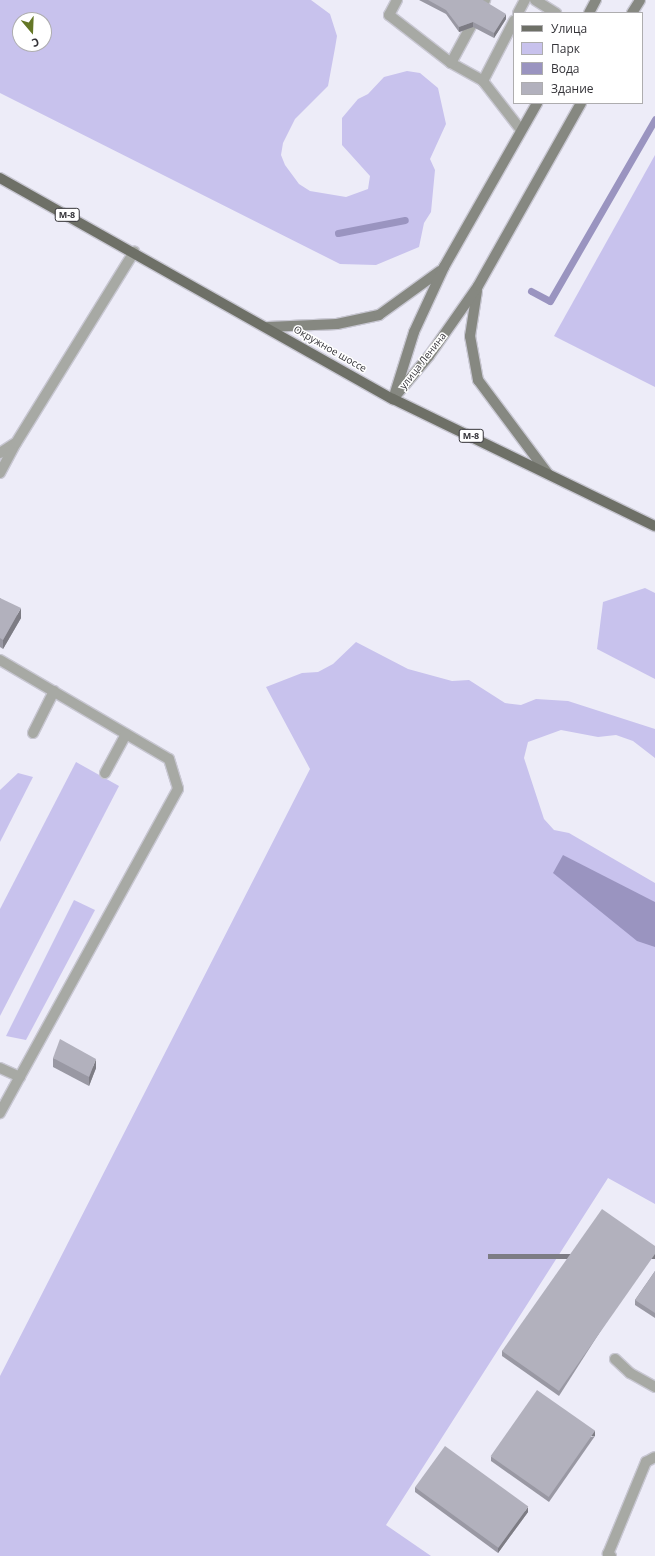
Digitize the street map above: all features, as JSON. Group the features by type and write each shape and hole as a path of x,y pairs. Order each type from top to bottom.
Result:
{"main road":[{"path":"590,12 596,0"},
{"path":"633,12 640,0"},
{"name":"улица Ленина","path":"394,399 414,332 444,267 536,104"},
{"name":"улица Ленина","path":"394,399 430,356 478,286 580,104"},
{"name":"Окружное шоссе","path":"0,178 394,399 655,526"},
{"name":"улица Ленина","path":"268,327 337,324 379,315 444,267"},
{"name":"улица Ленина","path":"478,286 470,336 478,380 548,474"}],"street":[{"path":"397,0 389,15 451,63 483,81 521,130"},
{"path":"451,63 485,0"},
{"path":"519,12 525,0"},
{"path":"535,0 554,12"},
{"path":"483,81 513,23"},
{"path":"0,473 16,443 134,252"},
{"path":"0,453 16,443"},
{"path":"0,660 169,759 178,789 0,1114"},
{"path":"33,734 54,691"},
{"path":"105,773 126,734"},
{"path":"0,1068 20,1077"},
{"path":"615,1358 630,1372 655,1387"},
{"path":"611,1556 608,1554 646,1462 655,1457"}],"green space":[{"path":"0,0 311,0 330,14 337,36 328,86 295,119 283,143 281,155 285,165 299,184 310,191 346,197 368,189 370,176 342,145 342,118 358,99 368,94 384,77 407,71 420,73 438,88 446,124 430,159 435,170 431,212 424,223 419,247 376,265 340,264 0,93"},
{"path":"655,155 655,387 554,336"},
{"path":"645,588 655,593 655,679 597,649 603,602"},
{"path":"356,642 408,669 452,681 469,680 505,703 521,705 536,699 568,701 655,729 655,758 633,741 616,735 598,737 561,730 528,742 524,758 544,819 554,830 569,833 655,883 655,1204 608,1178 386,1525 431,1556 0,1556 0,1376 310,769 266,687 302,673 318,672 333,664"},
{"path":"76,762 119,786 0,1016 0,909"},
{"path":"18,773 33,777 0,842 0,790"},
{"path":"74,900 95,910 26,1040 6,1036"}],"water":[{"path":"563,855 655,902 655,947 637,941 553,873"}],"building":[{"path":"428,0 483,0 506,14 494,33 473,22 459,27 446,10"},
{"path":"0,598 21,608 3,640 0,638"},
{"path":"60,1039 96,1059 89,1077 53,1058"},
{"path":"602,1209 655,1246 655,1254 559,1391 502,1351"},
{"path":"655,1271 655,1313 635,1300"},
{"path":"537,1390 595,1431 549,1497 491,1456"},
{"path":"445,1446 528,1507 498,1548 415,1487"}],"waterway":[{"path":"531,291 550,301 655,119"},
{"path":"338,233 405,220"}]}
